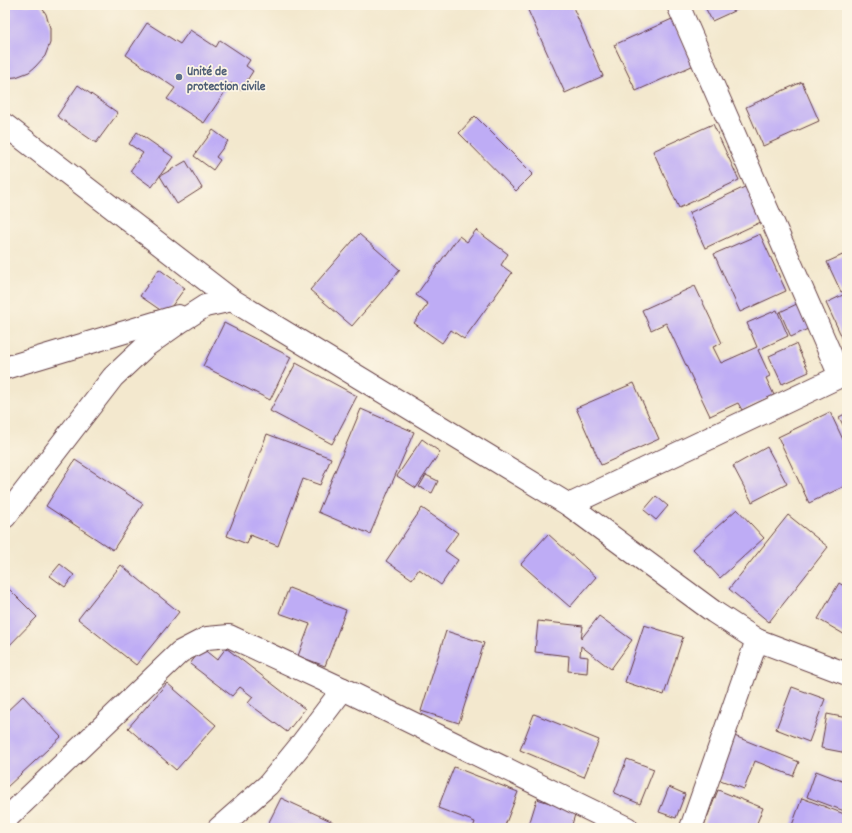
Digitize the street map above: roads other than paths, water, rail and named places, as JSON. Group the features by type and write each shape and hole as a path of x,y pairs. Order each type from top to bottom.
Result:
{"street":[{"path":"569,505 844,374 678,5"},
{"path":"5,125 232,300 569,505 714,612 757,640 847,674"},
{"path":"5,517 113,377 146,346 198,310 205,306 232,300"},
{"path":"5,368 198,310"},
{"path":"5,820 180,652 207,638 229,636 343,689 627,828"},
{"path":"691,828 757,640"},
{"path":"219,828 268,785 299,748 343,689"}],"place":[{"name":"Unité de protection civile","path":"179,77"}]}
